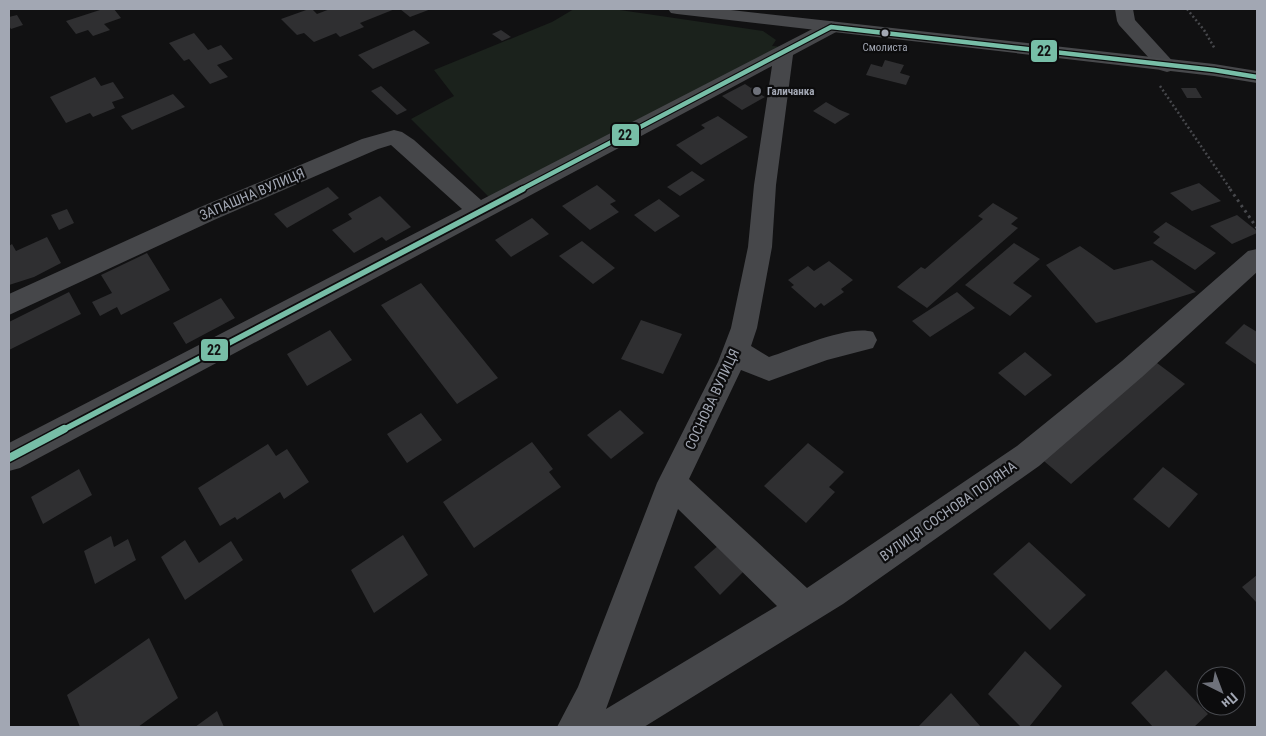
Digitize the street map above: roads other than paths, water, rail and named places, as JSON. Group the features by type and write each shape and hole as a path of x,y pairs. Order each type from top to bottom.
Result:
{"main road":[{"path":"677,9 747,13 831,27 1214,70 1257,77"}],"street":[{"path":"1124,9 1126,21 1167,66"},
{"path":"9,458 831,27"},
{"name":"СОСНОВА ВУЛИЦЯ","path":"575,727 592,698 672,483 736,350 744,328 760,247 765,185 784,53"},
{"name":"ЗАПАШНА ВУЛИЦЯ","path":"9,305 206,214 370,144 394,137 406,145 480,212"},
{"name":"ВУЛИЦЯ СОСНОВА ПОЛЯНА","path":"610,727 804,608 1028,456 1132,369 1257,258"},
{"path":"736,350 760,368 769,369 825,349 864,340"},
{"path":"672,483 804,608"}],"place":[{"name":"Смолиста","path":"885,33"},
{"name":"Галичанка","path":"757,91"}]}
